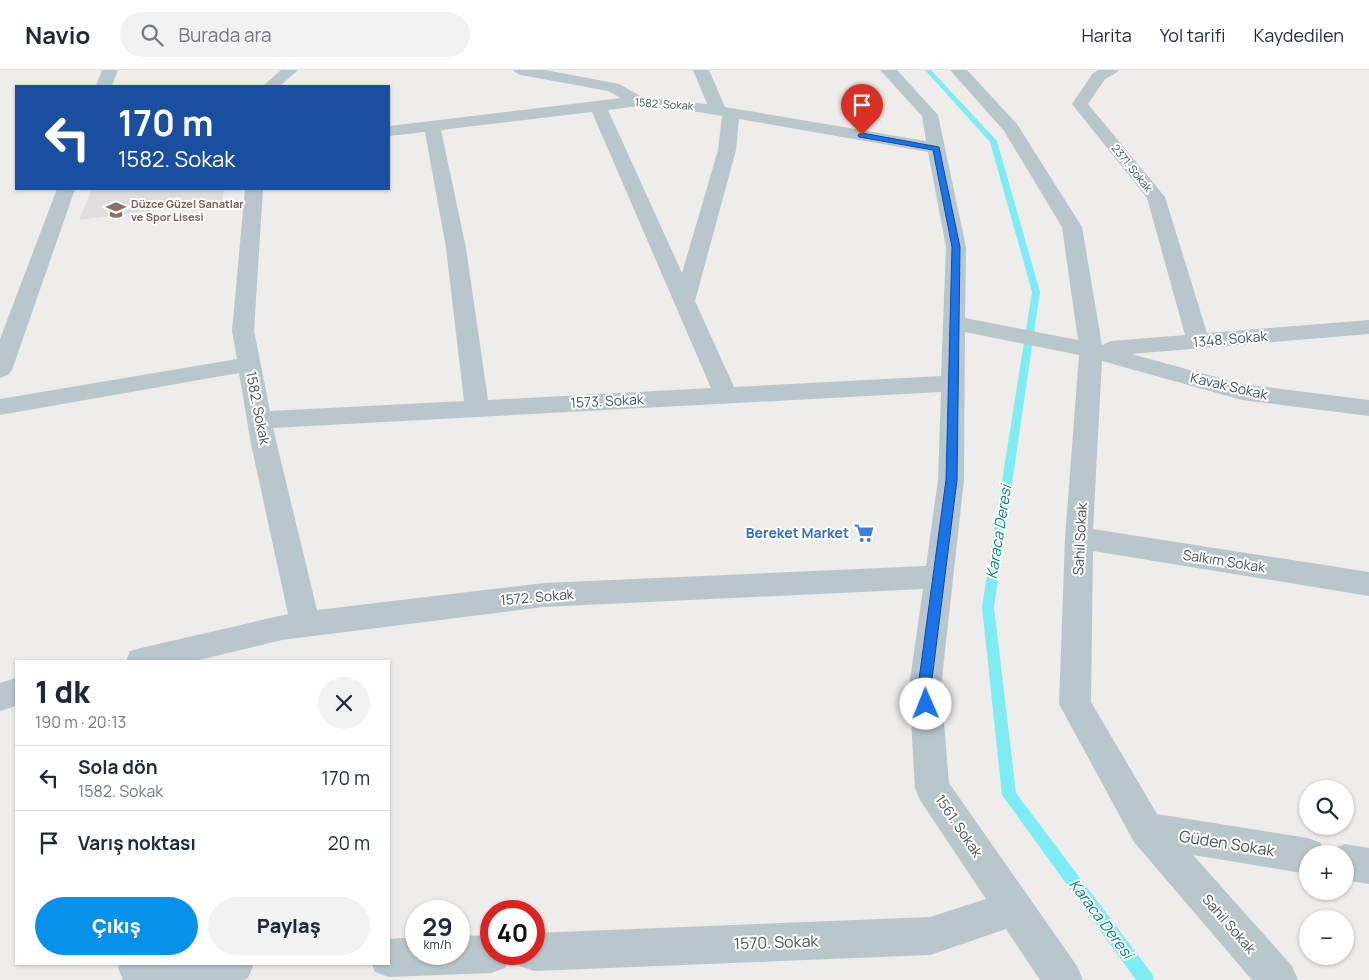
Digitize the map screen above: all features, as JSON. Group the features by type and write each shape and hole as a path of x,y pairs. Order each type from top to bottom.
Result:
{"street":[{"path":"104,85 110,70"},
{"path":"272,85 290,70"},
{"path":"522,70 613,87 641,102"},
{"path":"685,300 726,150 724,111 701,70"},
{"name":"1561. Sokak","path":"888,70 930,115 956,247 951,480 925,687 932,788 1063,980"},
{"name":"Sahil Sokak","path":"958,70 1011,128 1072,227 1091,350 1079,538 1074,704 1147,830 1278,980"},
{"name":"2371. Sokak","path":"1111,70 1099,76 1080,104 1156,197 1198,342"},
{"name":"1582. Sokak","path":"390,131 641,102 724,111 937,148"},
{"path":"598,106 726,395"},
{"path":"432,126 456,248 477,408"},
{"path":"0,370 66,190"},
{"name":"1582. Sokak","path":"254,190 243,332 260,420 305,624"},
{"path":"954,324 1091,350"},
{"name":"1348. Sokak","path":"1091,350 1369,327"},
{"name":"Kavak Sokak","path":"1091,350 1242,392 1369,408"},
{"path":"0,407 249,364"},
{"name":"1573. Sokak","path":"260,420 954,383"},
{"name":"Salkım Sokak","path":"1079,538 1369,584"},
{"name":"1572. Sokak","path":"145,660 282,627 544,595 939,577"},
{"path":"0,696 15,692"},
{"name":"Güden Sokak","path":"1147,830 1299,855"},
{"path":"1354,864 1369,866"},
{"name":"1570. Sokak","path":"545,952 930,936 1014,908"},
{"path":"390,958 480,954"},
{"path":"138,968 210,965"}],"shaded area":[{"name":"Düzce Güzel Sanatlar ve Spor Lisesi","path":"92,190 224,190 222,201 79,220"}],"waterway":[{"name":"Karaca Deresi","path":"928,70 993,141 1036,292 988,607 1009,795 1146,980"}],"place":[{"name":"Düzce Güzel Sanatlar ve Spor Lisesi","path":"116,210"},
{"name":"Bereket Market","path":"864,533"}],"route":[{"path":"862,135 937,148 956,247 951,480 925,687 926,704"}]}
